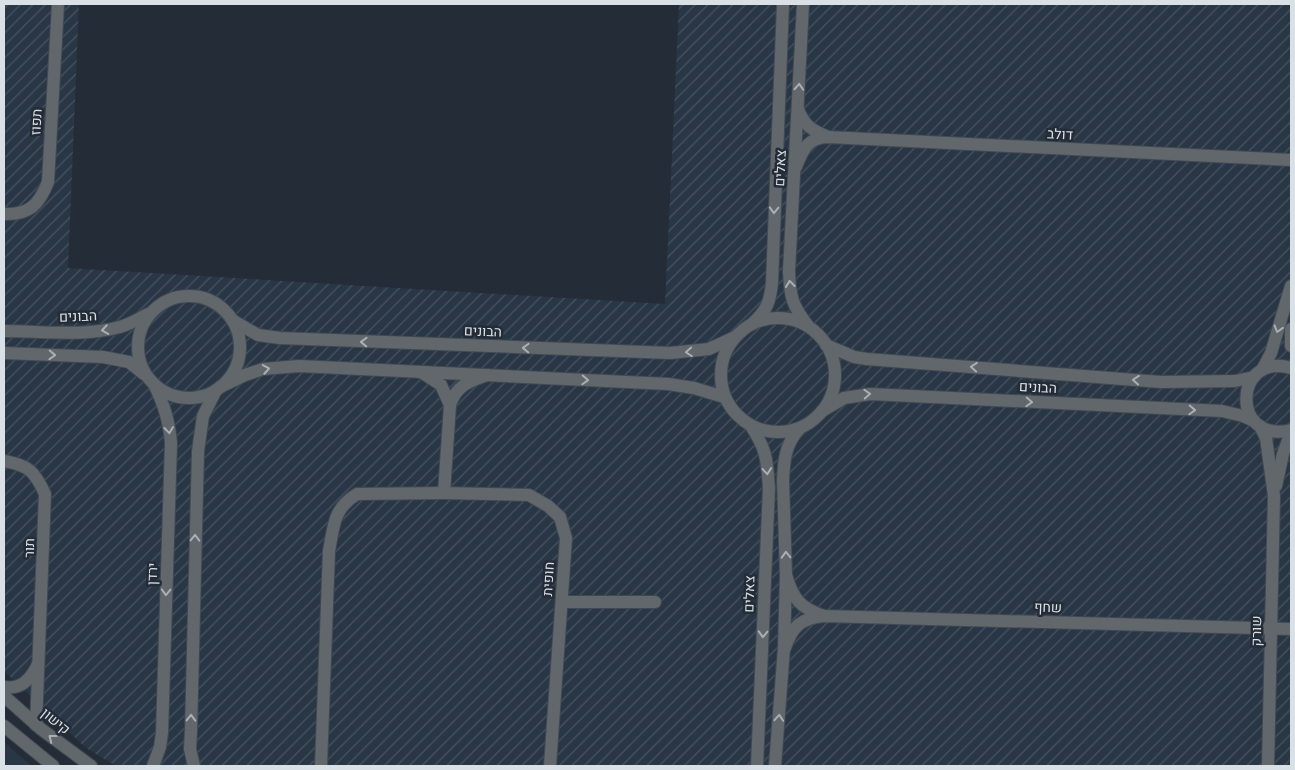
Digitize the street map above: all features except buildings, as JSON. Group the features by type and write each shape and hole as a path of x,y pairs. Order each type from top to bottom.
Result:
{"street":[{"name":"תפוז","path":"4,214 17,214 34,207 43,195 48,182 58,4"},
{"name":"צאלים","path":"752,324 763,314 768,306 772,283 783,4"},
{"name":"צאלים","path":"803,4 789,271 792,300 796,310 809,328"},
{"name":"דולב","path":"798,109 802,120 808,126 828,137"},
{"name":"דולב","path":"795,170 803,148 811,141 828,137 1291,160"},
{"path":"1258,373 1271,352 1291,286"},
{"path":"150,380 142,368 137,353 137,341 143,322 150,312 177,296 204,298 215,302 224,309 238,333 240,352 233,373 218,388 203,416 198,451 190,740 194,766"},
{"name":"הבונים","path":"4,330 75,332 107,330 131,323 150,312"},
{"path":"775,766 784,648 786,574 782,480 787,446 799,429 816,418 830,399 834,386 835,372 832,358 826,345 809,328 796,321 781,318 766,319 752,324 734,337 726,350 721,366 720,382 724,397 740,419 751,426 767,432 799,429"},
{"name":"הבונים","path":"232,320 258,335 280,338 670,353 709,349 734,337"},
{"path":"1291,329 1291,346"},
{"name":"הבונים","path":"826,345 854,357 1161,382 1235,381 1273,366 1291,368"},
{"path":"4,353 116,359 128,362 164,391 185,398 197,397 245,375 263,369 299,366 668,384 694,388 724,397"},
{"path":"422,372 441,385 450,404"},
{"name":"שורק","path":"1258,373 1246,393 1246,402 1248,412 1266,438 1274,496 1268,766"},
{"path":"444,493 450,404 461,386 488,374"},
{"name":"ירדן","path":"150,380 165,407 171,443 162,733 160,747 153,766"},
{"name":"הבונים","path":"822,411 844,398 870,394 1222,411 1243,416 1273,432 1291,431"},
{"name":"צאלים","path":"751,426 762,443 766,454 769,488 757,766"},
{"name":"שורק","path":"1274,496 1283,454 1291,431"},
{"name":"תור","path":"4,461 24,466 38,478 46,494 36,725"},
{"name":"חופית","path":"321,766 329,551 334,520 345,502 357,494 444,493 530,496 548,506 560,517 566,538 550,766"},
{"name":"שחף","path":"786,574 797,601 811,612 824,616"},
{"path":"562,602 655,602"},
{"name":"שחף","path":"784,648 790,633 798,625 807,619 824,616 1291,628"},
{"path":"4,687 16,687 32,677 40,660"},
{"name":"קישון","path":"4,696 36,725 91,766"},
{"path":"4,726 53,766"}],"shaded area":[{"path":"4,4 79,4 68,268 665,304 679,4 1291,4 1291,766 116,766 86,748 4,671"},
{"path":"4,742 32,766 4,766"}]}
